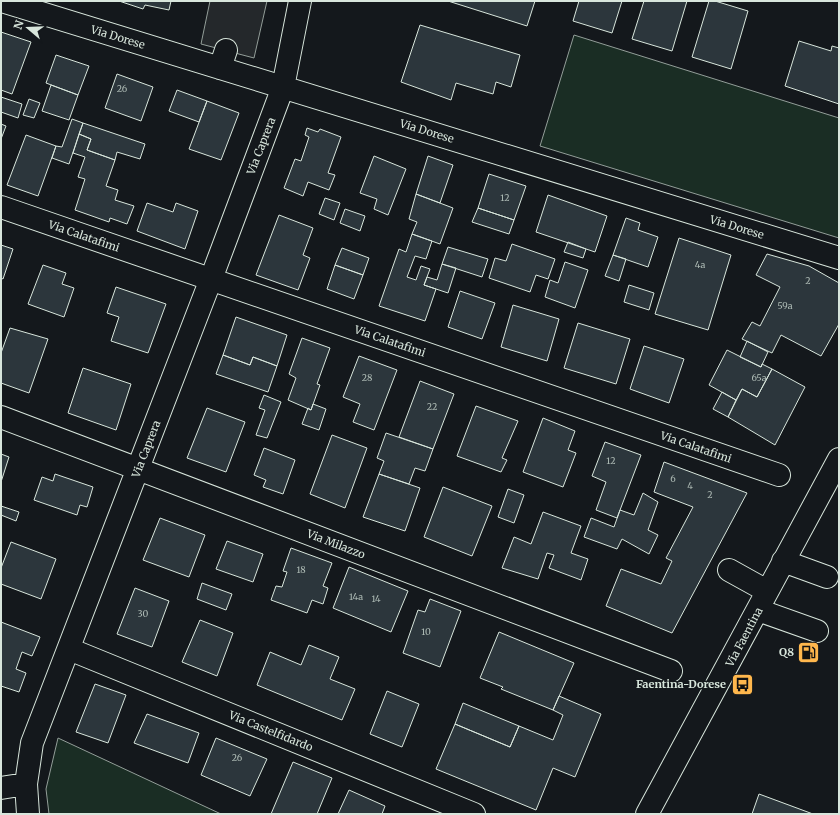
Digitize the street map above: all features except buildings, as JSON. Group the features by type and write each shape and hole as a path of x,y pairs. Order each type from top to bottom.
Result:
{"street":[{"name":"Via Caprera","path":"28,814 26,784 32,744 211,279 283,87 300,1"},
{"name":"Via Dorese","path":"11,2 223,59 283,87 839,258"},
{"name":"Via Calatafimi","path":"1,207 779,475"},
{"name":"Via Milazzo","path":"1,417 672,671"},
{"name":"Via Faentina","path":"647,814 839,459"},
{"path":"783,561 827,577"},
{"path":"729,570 763,601 817,631"},
{"name":"Via Castelfidardo","path":"69,649 474,814"},
{"path":"1,788 26,784"}],"green space":[{"path":"574,35 839,118 839,238 540,146"},
{"path":"58,738 221,814 49,814 46,789"}],"shaded area":[{"path":"210,1 267,1 254,58 201,44"}],"place":[{"name":"Q8","path":"809,652"},
{"name":"Faentina-Dorese","path":"742,684"}]}
